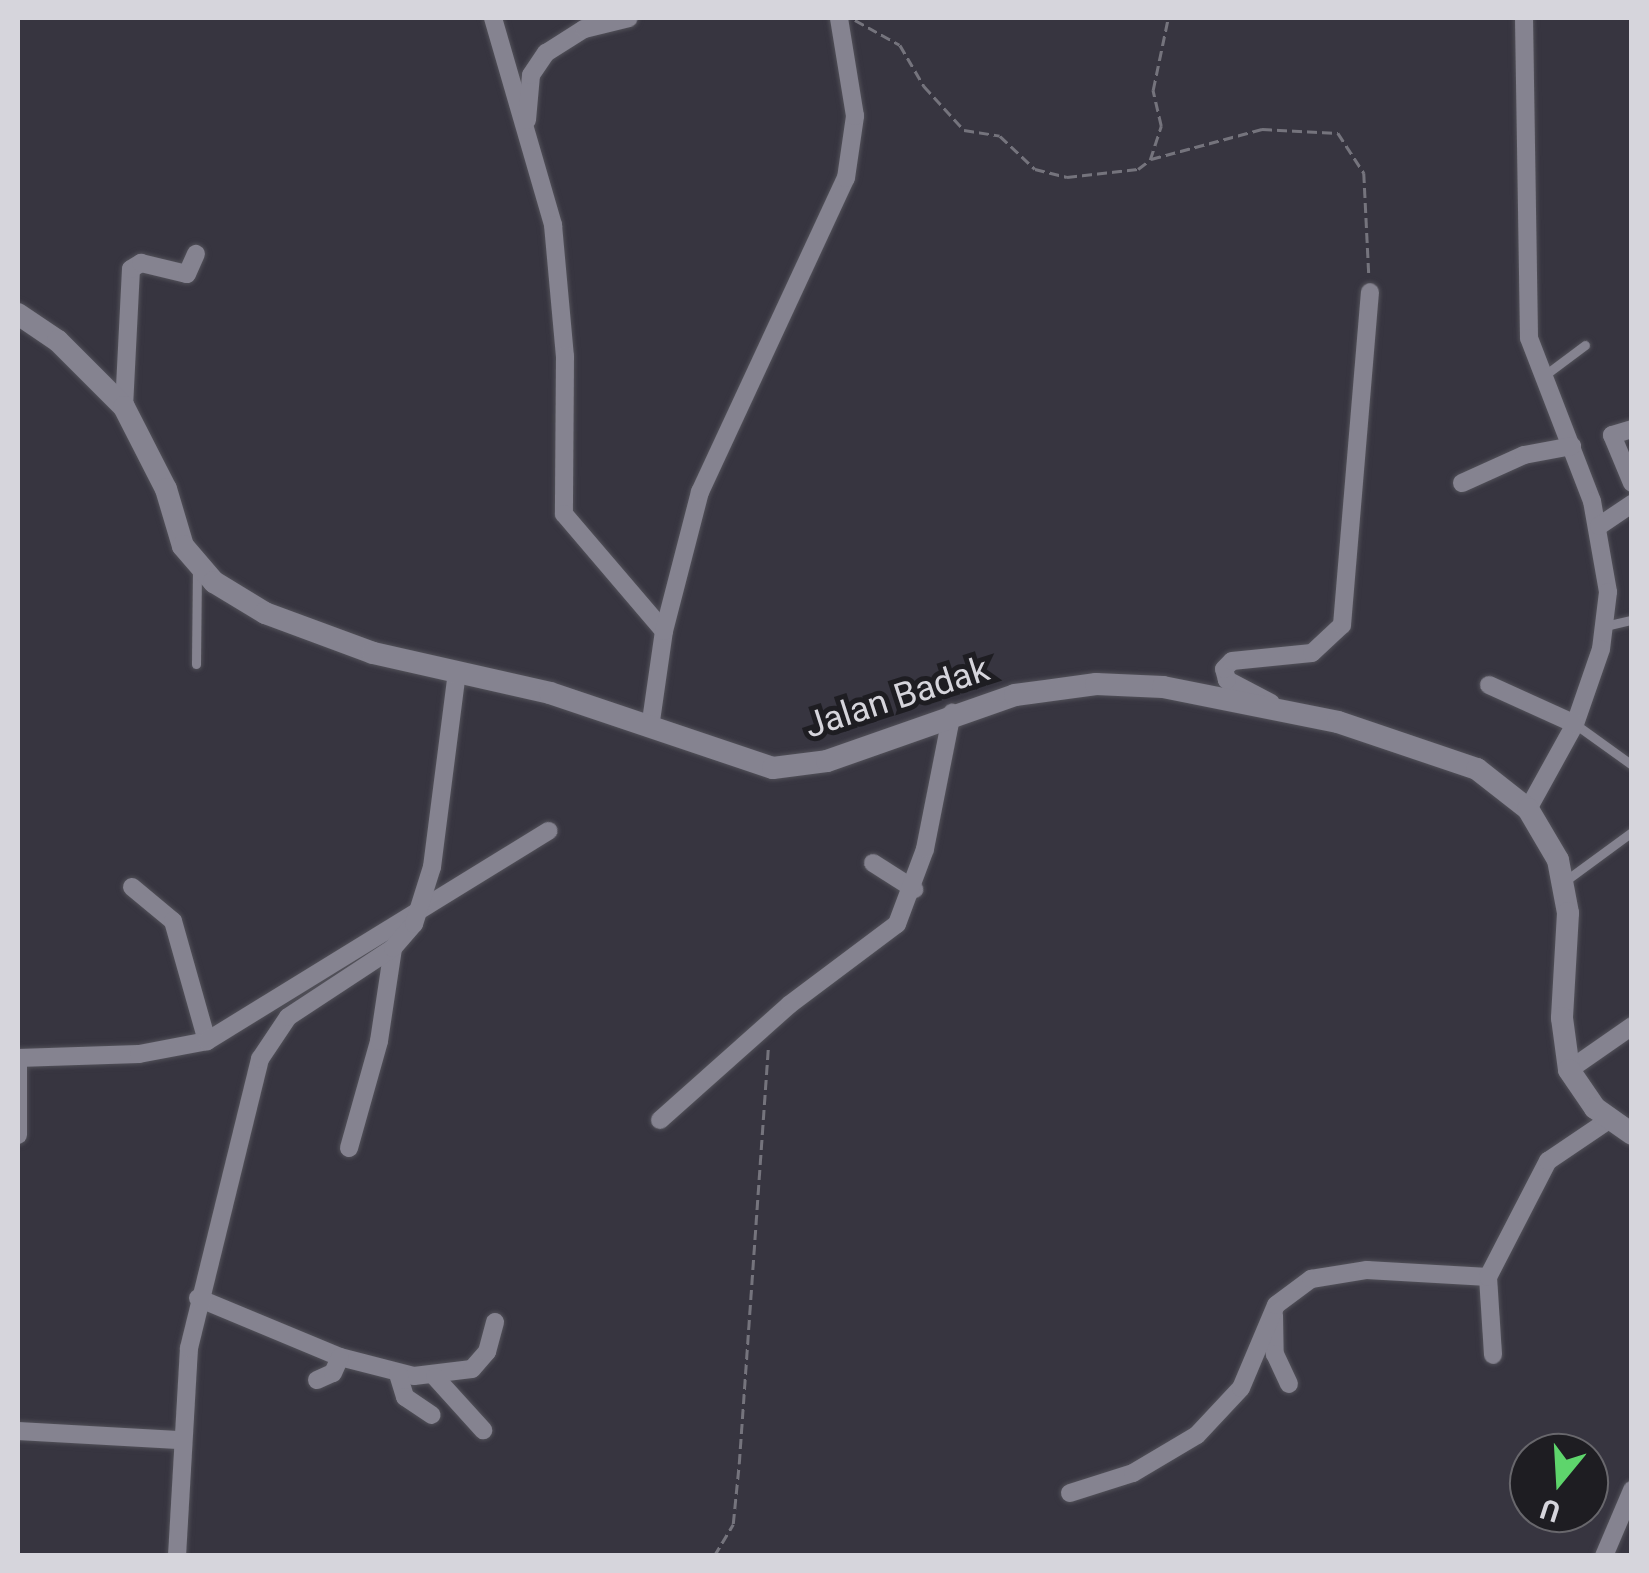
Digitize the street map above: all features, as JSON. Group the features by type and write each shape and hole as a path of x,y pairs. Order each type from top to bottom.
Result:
{"street":[{"path":"493,18 556,258 564,514 664,631"},
{"path":"526,135 529,82 546,52 584,29 629,18"},
{"path":"650,728 664,631 716,452 846,178 854,116 839,18"},
{"path":"1524,18 1527,320 1542,377 1572,446 1599,526 1605,626 1575,724 1528,809"},
{"path":"124,407 131,268 144,263 187,274 196,254"},
{"path":"1284,711 1228,680 1224,669 1232,661 1312,653 1342,624 1370,292"},
{"name":"Jalan Badak","path":"18,314 58,341 124,407 198,565 265,613 373,653 457,672 650,728 744,763 790,768 952,714 1096,684 1163,687 1284,711 1432,750 1476,770 1528,809 1565,881 1568,1070"},
{"path":"1632,429 1612,435 1632,483"},
{"path":"1462,483 1524,455 1572,446"},
{"path":"1599,526 1632,504"},
{"path":"177,1556 178,1440 198,1298 268,1045 288,1017 393,948 420,909 457,672"},
{"path":"1489,685 1575,724"},
{"path":"660,1120 774,1018 886,935 914,888 952,714"},
{"path":"18,1135 18,1058 139,1054 207,1041 549,831"},
{"path":"872,863 914,888"},
{"path":"132,888 173,921 207,1041"},
{"path":"349,1148 376,1055 393,948"},
{"path":"1632,1026 1568,1070 1608,1121 1632,1134"},
{"path":"1493,1355 1488,1277 1548,1162 1608,1121"},
{"path":"1070,1492 1134,1472 1198,1435 1240,1388 1276,1305 1311,1280 1340,1272 1488,1277"},
{"path":"198,1298 340,1357 398,1374 435,1377 479,1364 495,1322"},
{"path":"1276,1305 1273,1344 1288,1384"},
{"path":"317,1380 333,1374 340,1357"},
{"path":"398,1374 405,1398 432,1415"},
{"path":"435,1377 483,1430"},
{"path":"18,1431 178,1440"},
{"path":"1604,1556 1632,1490"}],"lane":[{"path":"1542,377 1585,345"},
{"path":"196,664 198,565"},
{"path":"1605,626 1632,620"},
{"path":"1575,724 1632,765"},
{"path":"1565,881 1632,832"}],"path":[{"path":"839,18 886,31 950,118 964,130 1000,136 1035,170 1067,177 1138,169 1150,160 1262,129 1338,133 1364,172 1370,292"},
{"path":"1150,160 1161,126 1153,90 1168,18"},
{"path":"714,1556 734,1509 774,1018"}]}
